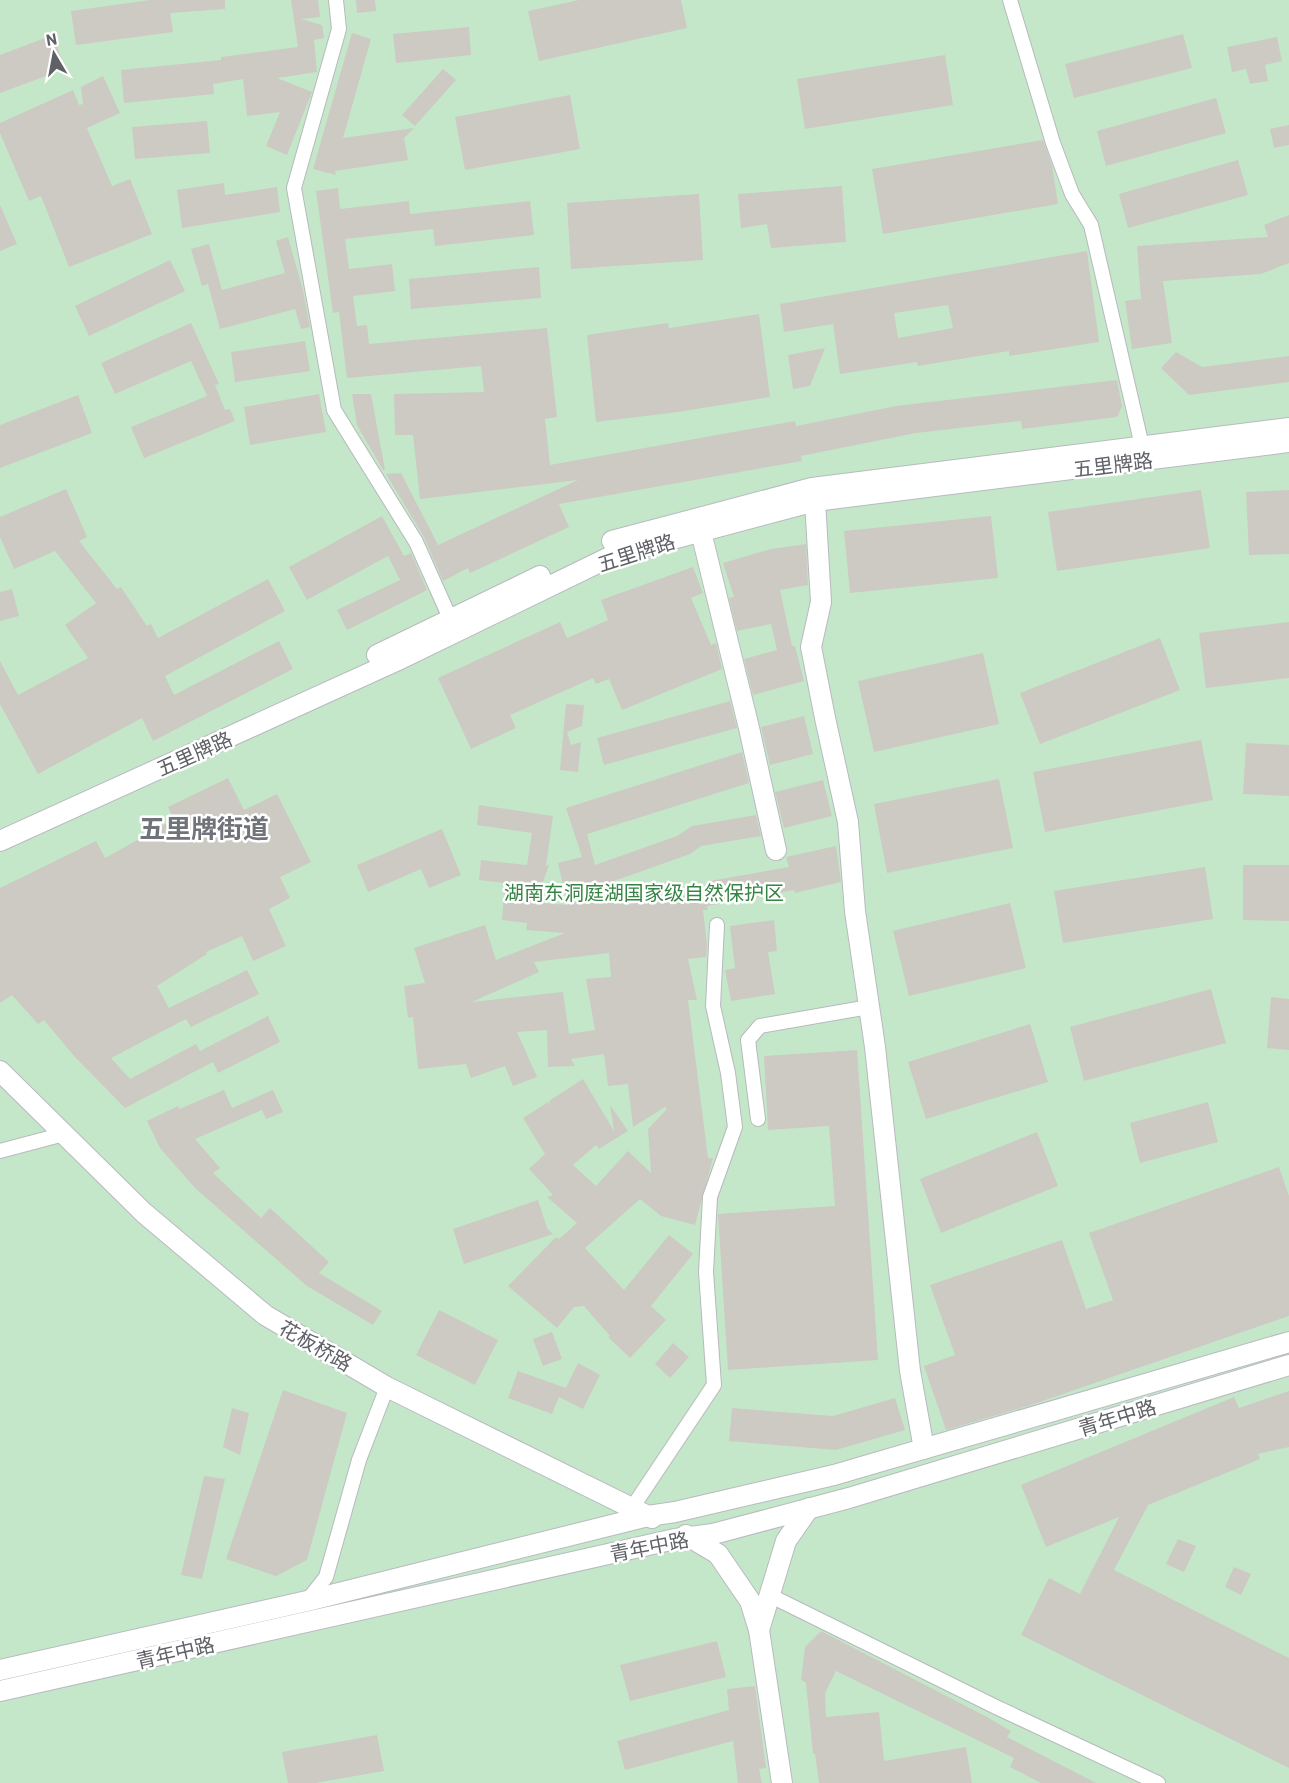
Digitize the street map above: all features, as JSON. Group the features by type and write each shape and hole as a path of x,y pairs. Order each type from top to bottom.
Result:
{"main road":[{"name":"五里牌路","path":"0,841 396,661 454,626 611,542 812,488 1289,428"},
{"name":"五里牌路","path":"0,826 391,649 454,626 616,554 815,501 1289,442"},
{"path":"815,501 820,602 812,647 848,822 855,911 869,1007 910,1371 924,1449"},
{"path":"701,532 776,850"},
{"name":"花板桥路","path":"0,1071 144,1213 265,1315 387,1387 640,1512 718,1554 750,1601 759,1630 782,1783"},
{"name":"青年中路","path":"0,1670 307,1601 640,1512 675,1512 834,1475 1289,1342"},
{"name":"青年中路","path":"0,1691 675,1539 713,1534 849,1498 1289,1365"},
{"path":"759,1630 786,1541 809,1508"}],"street":[{"path":"336,0 339,29 294,188 334,410 416,542 454,626"},
{"path":"1010,0 1053,143 1072,194 1091,225 1142,446"},
{"path":"640,1512 714,1385 706,1272 710,1197 735,1127 728,1073 713,1006 717,925"},
{"path":"758,1119 748,1040 760,1026 869,1007"},
{"path":"0,1151 64,1134"},
{"path":"307,1601 326,1577 359,1460 387,1387"},
{"path":"770,1595 976,1697 1158,1783"}],"green space":[{"name":"湖南东洞庭湖国家级自然保护区","path":"0,0 1289,0 1289,1783 0,1783"}],"building":[{"path":"150,0 225,0 225,9 170,13 173,32 76,45 71,11"},
{"path":"291,0 318,0 320,17 301,19 322,25 324,38 314,40 317,72 277,78 312,92 287,155 266,146 280,112 247,116 243,79 213,84 214,94 124,103 121,70 221,60 221,57 298,47"},
{"path":"356,0 375,0 376,11 357,13"},
{"path":"579,0 681,0 687,28 539,61 528,11"},
{"path":"469,27 471,55 396,63 393,34"},
{"path":"352,33 371,39 343,138 414,128 404,138 408,160 335,171 336,175 313,169"},
{"path":"1183,34 1192,68 1074,98 1065,64"},
{"path":"53,35 65,69 0,93 0,55"},
{"path":"1277,37 1282,61 1265,65 1268,81 1250,84 1246,69 1232,72 1227,47"},
{"path":"945,55 953,105 805,129 797,79"},
{"path":"443,69 456,80 415,126 402,115"},
{"path":"103,76 120,113 87,128 112,186 130,179 152,234 69,267 41,196 29,201 0,133 0,123 73,90 79,105 83,104 81,87"},
{"path":"570,95 580,149 465,170 455,117"},
{"path":"1216,98 1226,133 1106,166 1097,131"},
{"path":"207,121 210,153 135,159 132,127"},
{"path":"1289,125 1289,145 1274,148 1270,129"},
{"path":"1043,140 1052,165 1058,204 883,234 872,169"},
{"path":"1238,160 1248,195 1128,228 1119,194"},
{"path":"224,183 225,195 277,187 280,212 182,228 177,190"},
{"path":"842,186 846,242 771,248 767,224 741,228 738,194"},
{"path":"338,188 340,209 409,201 410,214 530,201 534,235 435,246 433,229 345,239 349,269 392,264 395,291 353,296 357,326 367,325 369,344 547,328 557,417 545,419 550,465 795,421 796,426 896,406 1117,380 1122,406 1117,417 1022,429 1021,421 916,433 801,456 802,461 559,504 569,527 470,573 468,568 443,581 424,537 386,474 401,473 438,545 578,480 420,499 413,435 395,435 394,394 484,392 481,366 347,378 339,312 333,313 316,191"},
{"path":"699,194 703,260 571,269 567,203"},
{"path":"0,205 17,244 0,251"},
{"path":"1289,215 1289,263 1261,274 1163,281 1172,343 1132,349 1125,301 1141,299 1137,246 1268,237 1264,225"},
{"path":"288,237 303,290 310,327 301,329 295,309 220,329 208,284 202,286 191,249 209,244 222,290 285,273 276,241"},
{"path":"1087,251 1099,342 1009,356 1009,351 918,366 917,362 840,374 833,324 784,332 780,304","holes":["948,305 953,328 898,338 894,313"]},
{"path":"170,260 185,291 89,336 75,306"},
{"path":"539,267 541,298 411,309 409,279"},
{"path":"759,314 770,397 596,422 587,335 668,323 669,328"},
{"path":"191,323 219,384 215,385 225,410 230,409 235,421 144,458 131,427 207,396 191,361 115,394 101,363"},
{"path":"305,341 310,371 235,382 231,352"},
{"path":"825,348 810,386 793,389 788,355"},
{"path":"1176,352 1202,367 1289,356 1289,382 1189,395 1161,368"},
{"path":"319,394 326,432 250,445 244,407"},
{"path":"352,394 371,394 385,470 357,425"},
{"path":"78,395 92,433 0,468 0,425"},
{"path":"66,489 87,537 79,541 117,589 121,587 147,626 151,624 158,638 268,579 285,611 165,676 174,695 279,641 293,669 153,741 142,718 38,774 0,704 0,661 18,695 88,658 65,625 96,603 55,551 14,569 0,537 0,517"},
{"path":"1201,490 1210,548 1057,571 1048,512"},
{"path":"1289,490 1289,554 1249,555 1246,492"},
{"path":"382,516 404,556 411,553 427,590 347,630 337,610 400,580 388,556 307,600 289,567"},
{"path":"991,516 998,578 850,593 844,531"},
{"path":"806,544 808,585 780,590 792,646 795,646 804,681 753,695 744,659 777,650 771,624 737,631 729,598 734,597 723,563 771,549"},
{"path":"693,567 703,593 691,598 711,645 716,643 722,669 622,710 609,679 596,684 593,678 510,715 516,728 471,749 438,678 560,622 567,638 608,620 601,600"},
{"path":"12,589 19,616 0,621 0,592"},
{"path":"1289,622 1289,678 1206,688 1199,633"},
{"path":"1160,638 1180,690 1040,744 1020,693"},
{"path":"983,653 999,724 874,752 858,681"},
{"path":"730,701 737,728 604,765 597,738"},
{"path":"566,704 584,705 582,726 567,732 571,745 581,742 578,772 560,770"},
{"path":"804,716 813,754 770,765 761,727"},
{"path":"1201,740 1213,800 1045,832 1033,772"},
{"path":"1246,743 1289,745 1289,796 1243,794"},
{"path":"742,752 749,783 587,834 595,865 677,836 692,826 756,815 761,836 701,846 690,854 566,898 558,863 582,857 566,808"},
{"path":"228,778 244,810 277,794 311,862 280,877 290,898 269,909 286,946 253,961 242,936 206,952 207,954 157,986 169,1008 247,970 259,994 191,1027 186,1019 111,1058 130,1079 196,1044 200,1051 268,1016 280,1042 218,1073 213,1062 125,1108 74,1056 44,1020 38,1024 12,995 0,1003 0,888 96,841 105,858 141,838 140,836 174,820 168,807"},
{"path":"999,779 1013,848 887,873 874,804"},
{"path":"823,780 832,816 784,828 775,792"},
{"path":"479,805 553,816 546,866 549,865 536,902 568,905 567,903 623,899 625,905 712,891 710,881 789,867 786,857 836,846 841,882 795,893 794,890 707,906 708,910 703,910 706,957 688,959 697,1000 688,1000 708,1158 713,1158 695,1225 661,1216 640,1199 585,1248 624,1290 669,1235 693,1254 651,1306 666,1320 630,1358 608,1337 610,1336 584,1306 574,1307 557,1328 508,1286 556,1237 559,1239 577,1223 547,1197 553,1195 529,1169 545,1154 523,1118 548,1102 550,1107 549,1101 583,1079 614,1131 610,1105 628,1131 599,1149 596,1145 573,1165 596,1186 628,1151 651,1173 648,1129 667,1109 665,1107 633,1127 628,1084 608,1086 604,1054 571,1059 575,1066 548,1067 547,1030 517,1032 537,1077 513,1086 505,1066 471,1078 466,1064 418,1069 413,1017 408,1018 404,986 425,983 414,948 485,925 496,960 565,933 526,930 527,923 502,920 505,883 479,880 481,860 527,865 532,833 477,825","holes":["609,953 611,977 586,979 595,1030 569,1034 563,992 472,1002 539,972 534,962"]},
{"path":"442,829 461,875 429,888 421,869 368,892 357,865"},
{"path":"1243,865 1289,865 1289,921 1243,920"},
{"path":"1205,867 1213,919 1063,943 1054,891"},
{"path":"1010,903 1026,968 909,996 893,931"},
{"path":"774,920 777,951 768,952 775,994 731,1001 725,970 735,968 730,926"},
{"path":"1211,989 1226,1043 1084,1081 1070,1027"},
{"path":"1271,997 1289,999 1289,1050 1267,1048"},
{"path":"1030,1024 1048,1082 926,1119 908,1062"},
{"path":"857,1050 878,1360 728,1370 718,1214 835,1206 829,1126 768,1130 764,1056"},
{"path":"224,1090 232,1108 273,1090 283,1112 266,1119 262,1110 195,1139 220,1168 213,1173 261,1218 270,1208 329,1262 319,1273 382,1311 373,1325 307,1286 195,1188 160,1148 147,1121 178,1106 179,1109"},
{"path":"1208,1102 1218,1142 1140,1163 1130,1123"},
{"path":"1037,1132 1058,1186 941,1233 920,1179"},
{"path":"1279,1167 1289,1196 1289,1316 1031,1405 946,1430 924,1366 955,1355 930,1285 1062,1240 1086,1309 1113,1300 1089,1233"},
{"path":"538,1200 547,1228 553,1234 464,1264 453,1229"},
{"path":"439,1310 498,1340 475,1385 416,1355"},
{"path":"552,1332 562,1359 543,1366 533,1339"},
{"path":"673,1343 689,1357 670,1378 655,1364"},
{"path":"578,1363 600,1375 583,1409 559,1397 552,1414 508,1398 518,1371 566,1388"},
{"path":"283,1390 347,1413 307,1560 276,1576 226,1559"},
{"path":"1289,1391 1289,1447 1258,1454 1260,1459 1148,1505 1114,1570 1289,1658 1289,1768 1021,1635 1049,1578 1080,1594 1119,1517 1046,1547 1021,1485 1234,1397 1239,1408"},
{"path":"895,1398 905,1430 836,1450 729,1441 732,1408 833,1416"},
{"path":"232,1408 249,1413 240,1455 223,1447"},
{"path":"204,1476 225,1479 202,1579 181,1575"},
{"path":"1178,1539 1196,1546 1184,1572 1166,1564"},
{"path":"1234,1567 1251,1574 1241,1595 1225,1587"},
{"path":"821,1631 987,1717 1011,1731 1007,1737 1096,1783 1041,1783 1010,1767 1014,1758 836,1671 825,1693 826,1717 879,1712 884,1761 966,1747 972,1783 819,1783 815,1754 813,1754 806,1683 801,1680 805,1647"},
{"path":"717,1641 726,1677 630,1701 620,1665"},
{"path":"755,1686 766,1768 759,1769 762,1783 738,1783 733,1741 625,1770 617,1741 729,1710 727,1689"},
{"path":"377,1735 384,1771 315,1783 288,1783 282,1752"}],"district":[{"name":"五里牌街道","path":"204,827"}]}
